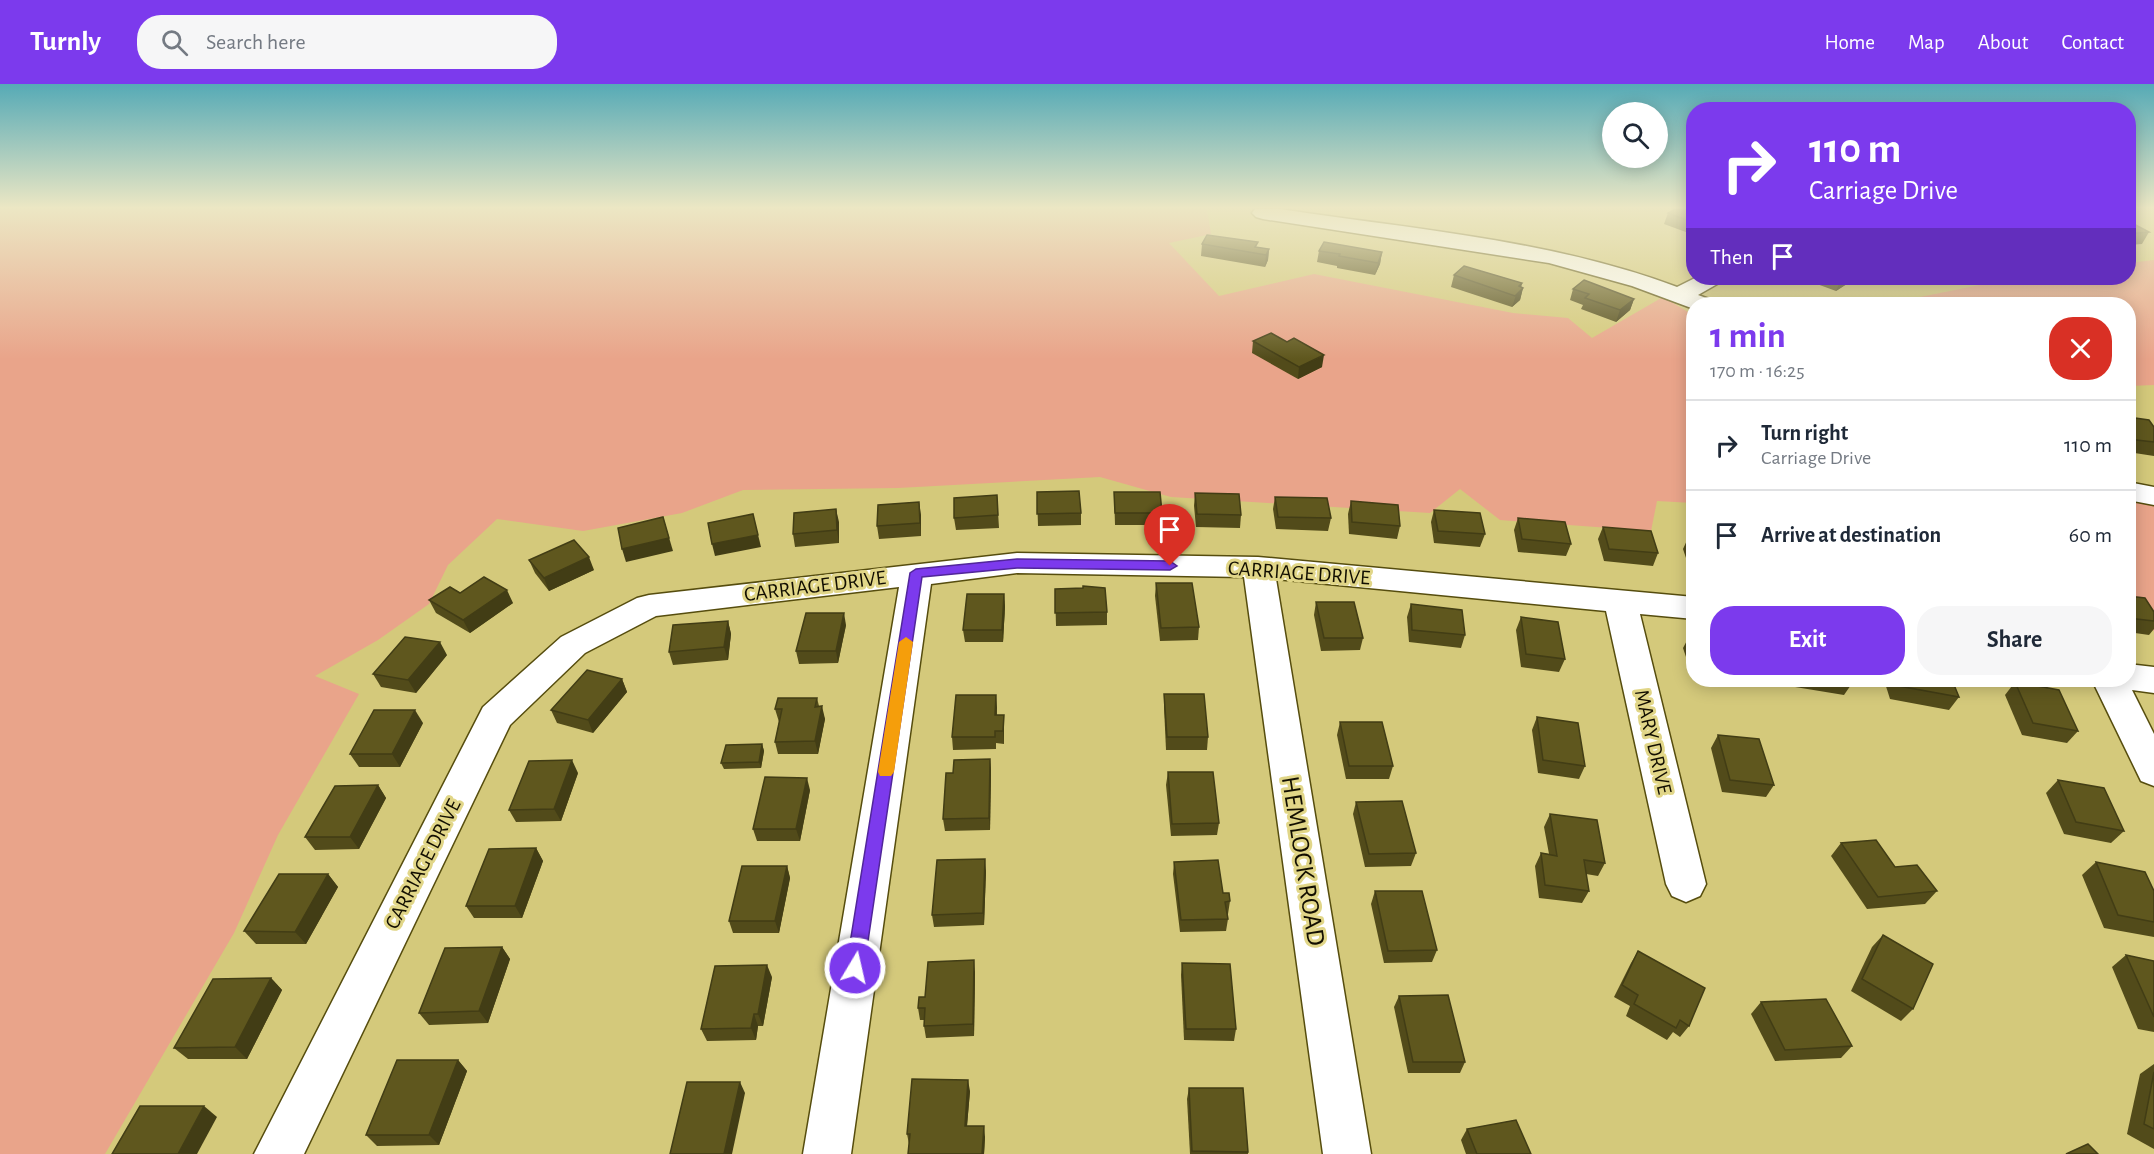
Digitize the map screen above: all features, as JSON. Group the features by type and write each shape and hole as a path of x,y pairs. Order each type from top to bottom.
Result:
{"street":[{"path":"1559,259 1608,271 1686,298"},
{"path":"1694,297 1705,285"},
{"path":"2136,493 2154,496"},
{"name":"CARRIAGE DRIVE","path":"278,1154 496,717 573,645 649,606 1017,563 1258,567 1686,608"},
{"name":"HEMLOCK ROAD","path":"1258,567 1347,1154"},
{"path":"826,1154 916,573"},
{"name":"MARY DRIVE","path":"1620,600 1686,884"},
{"path":"2136,678 2154,680"},
{"path":"2112,687 2154,771"}],"shaded area":[{"path":"0,259 1184,259 1219,296 1314,274 1513,313 1568,318 1592,338 1663,297 1686,311 1686,503 1657,501 1651,531 1500,520 1460,489 1430,513 1171,497 1100,477 898,488 743,490 682,513 583,531 497,519 448,565 429,604 378,640 315,676 359,694 278,835 234,933 105,1154 0,1154"},
{"path":"2154,260 2154,385 2136,386 2136,297 1920,297 1980,285 2136,285 2136,262"},
{"path":"2136,500 2154,503 2154,631 2136,621"}],"building":[{"path":"1355,259 1379,259 1378,263"},
{"path":"1464,266 1522,283 1519,286 1523,288 1515,296 1454,275"},
{"path":"1584,280 1634,299 1620,310 1585,298 1589,294 1573,289"},
{"path":"1271,333 1287,342 1294,338 1324,355 1299,367 1253,341"},
{"path":"2136,418 2149,420 2154,427 2154,442 2136,440"},
{"path":"1079,491 1081,513 1037,514 1037,492"},
{"path":"1114,492 1160,492 1162,513 1115,513"},
{"path":"1195,493 1239,494 1241,515 1197,514"},
{"path":"997,495 998,515 954,518 954,498"},
{"path":"1275,497 1327,498 1331,518 1278,517"},
{"path":"1351,501 1398,505 1400,526 1352,522"},
{"path":"919,502 920,523 877,526 878,505"},
{"path":"836,509 837,530 793,534 794,513"},
{"path":"1434,510 1480,513 1485,534 1438,531"},
{"path":"753,514 758,535 712,544 708,523"},
{"path":"663,517 669,538 622,549 618,528"},
{"path":"1518,518 1565,522 1571,544 1522,539"},
{"path":"1603,527 1651,531 1658,553 1609,549"},
{"path":"574,540 589,557 544,578 529,560"},
{"path":"484,577 507,590 463,620 429,600 450,587 460,593"},
{"path":"1156,583 1192,583 1199,627 1161,628"},
{"path":"1083,586 1105,588 1107,612 1055,613 1055,589 1083,588"},
{"path":"967,594 1004,594 1002,630 963,630"},
{"path":"2136,597 2145,598 2154,612 2154,621 2136,619"},
{"path":"1316,602 1354,602 1363,638 1324,638"},
{"path":"1411,604 1462,610 1465,635 1412,630"},
{"path":"806,613 844,613 836,651 796,651"},
{"path":"1521,617 1558,622 1565,659 1526,654"},
{"path":"728,621 724,647 669,652 673,625"},
{"path":"405,637 440,642 408,680 373,674"},
{"path":"587,670 622,679 588,720 551,710"},
{"path":"1904,687 1955,687 1959,697"},
{"path":"2017,687 2042,687 2059,690 2078,731 2033,723"},
{"path":"1164,694 1204,694 1208,737 1167,737"},
{"path":"956,695 996,695 995,715 1004,715 1003,731 995,731 995,737 952,737"},
{"path":"778,698 817,698 815,707 822,706 815,741 775,742 782,709 775,709"},
{"path":"374,710 415,710 392,754 350,754"},
{"path":"1537,717 1578,723 1585,766 1543,760"},
{"path":"1340,722 1382,722 1393,766 1349,766"},
{"path":"1718,735 1759,739 1774,785 1730,780"},
{"path":"762,744 759,762 721,763 726,745"},
{"path":"990,759 989,818 943,819 946,773 953,773 954,760"},
{"path":"572,760 554,809 509,810 529,761"},
{"path":"1168,772 1213,772 1219,823 1172,824"},
{"path":"765,777 807,778 796,829 753,829"},
{"path":"2058,780 2104,788 2124,831 2076,822"},
{"path":"378,785 350,837 305,837 335,786"},
{"path":"1402,801 1416,853 1369,854 1356,802"},
{"path":"1550,814 1597,820 1605,863 1584,860 1589,891 1545,885 1541,853 1557,856"},
{"path":"1876,840 1895,867 1917,865 1937,891 1878,897 1841,843"},
{"path":"536,848 515,906 466,906 489,849"},
{"path":"985,859 983,913 932,915 937,860"},
{"path":"1218,860 1223,893 1229,893 1230,901 1225,902 1228,919 1181,920 1174,862"},
{"path":"2096,862 2145,872 2154,891 2154,922 2118,915"},
{"path":"742,866 787,866 775,921 729,921"},
{"path":"279,874 328,874 295,932 244,931"},
{"path":"1375,891 1422,891 1437,950 1388,951"},
{"path":"1883,935 1933,964 1913,1009 1862,979"},
{"path":"502,947 479,1011 419,1013 445,948"},
{"path":"1638,951 1705,988 1689,1026 1680,1020 1676,1028 1634,1004 1638,995 1622,985"},
{"path":"2126,955 2154,961 2154,1017"},
{"path":"974,960 973,1024 924,1026 925,1008 918,1008 919,997 925,997 928,962"},
{"path":"1182,963 1230,964 1236,1029 1186,1029"},
{"path":"767,965 758,1014 754,1014 751,1028 701,1029 715,966"},
{"path":"271,978 235,1047 174,1048 213,979"},
{"path":"1448,995 1465,1062 1413,1062 1399,996"},
{"path":"1826,999 1852,1046 1785,1050 1761,1002"},
{"path":"397,1060 458,1060 429,1135 366,1135"},
{"path":"2154,1072 2154,1129 2144,1124"},
{"path":"912,1079 968,1080 965,1126 984,1126 982,1154 908,1154 910,1134 907,1134"},
{"path":"687,1082 740,1082 724,1154 670,1154"},
{"path":"1189,1088 1243,1088 1248,1152 1192,1151"},
{"path":"140,1106 204,1106 178,1154 112,1154"},
{"path":"1516,1120 1531,1154 1477,1154 1467,1129"},
{"path":"2088,1144 2098,1154 2066,1154"}],"slow traffic":[{"path":"886,772 906,642"}],"route":[{"path":"855,968 916,573 1017,563 1170,566"}]}
